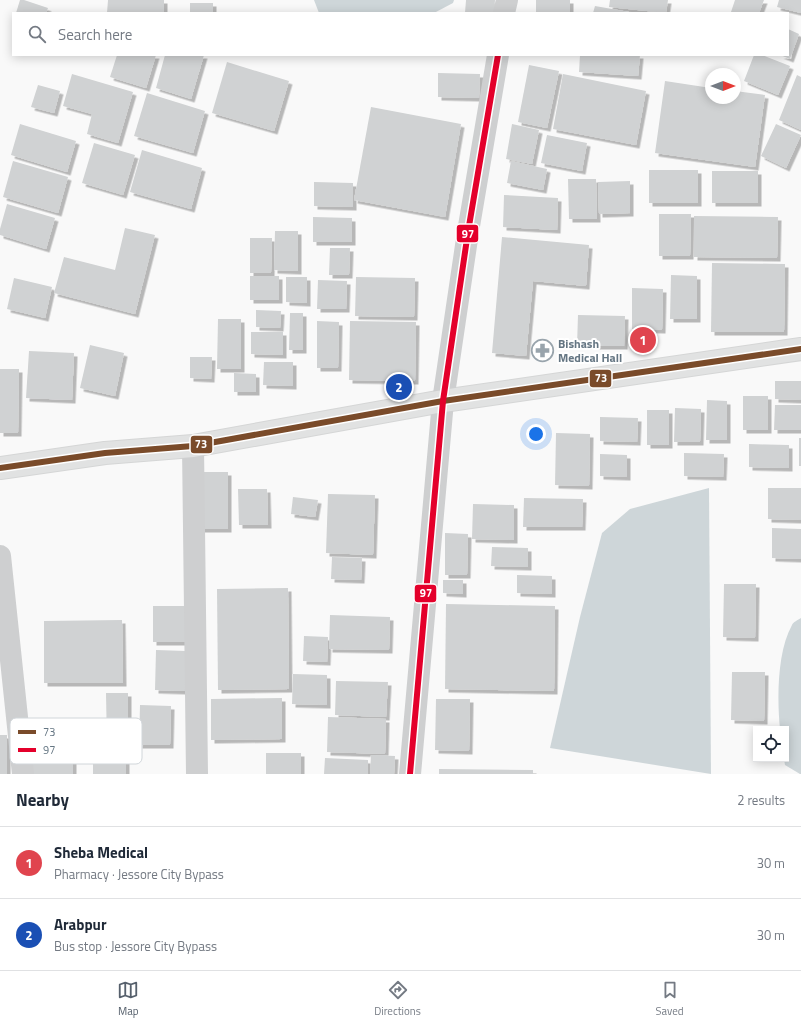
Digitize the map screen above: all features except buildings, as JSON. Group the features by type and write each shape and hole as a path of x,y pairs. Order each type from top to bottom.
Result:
{"highway":[{"path":"0,468 105,453 193,446 443,401 801,348"}],"street":[{"path":"504,12 506,0"},
{"path":"410,774 443,401 498,56"},
{"path":"193,446 197,774"},
{"path":"0,556 17,718"},
{"path":"22,764 23,774"}],"shaded area":[{"path":"314,0 454,0 453,3 436,12 319,12"},
{"path":"709,488 711,774 550,748 580,617 602,533 630,509"},
{"path":"801,618 801,774 785,765 784,762 789,762 789,726 780,726 778,704 779,676 783,648 794,622"}],"transit line":[{"name":"97","path":"410,774 443,401 468,232 498,56"},
{"name":"73","path":"0,468 105,453 193,446 443,401 801,349"}],"place":[{"name":"Sheba Medical","path":"643,340"},
{"name":"Bishash Medical Hall","path":"542,351"},
{"name":"Arabpur","path":"399,387"}]}
